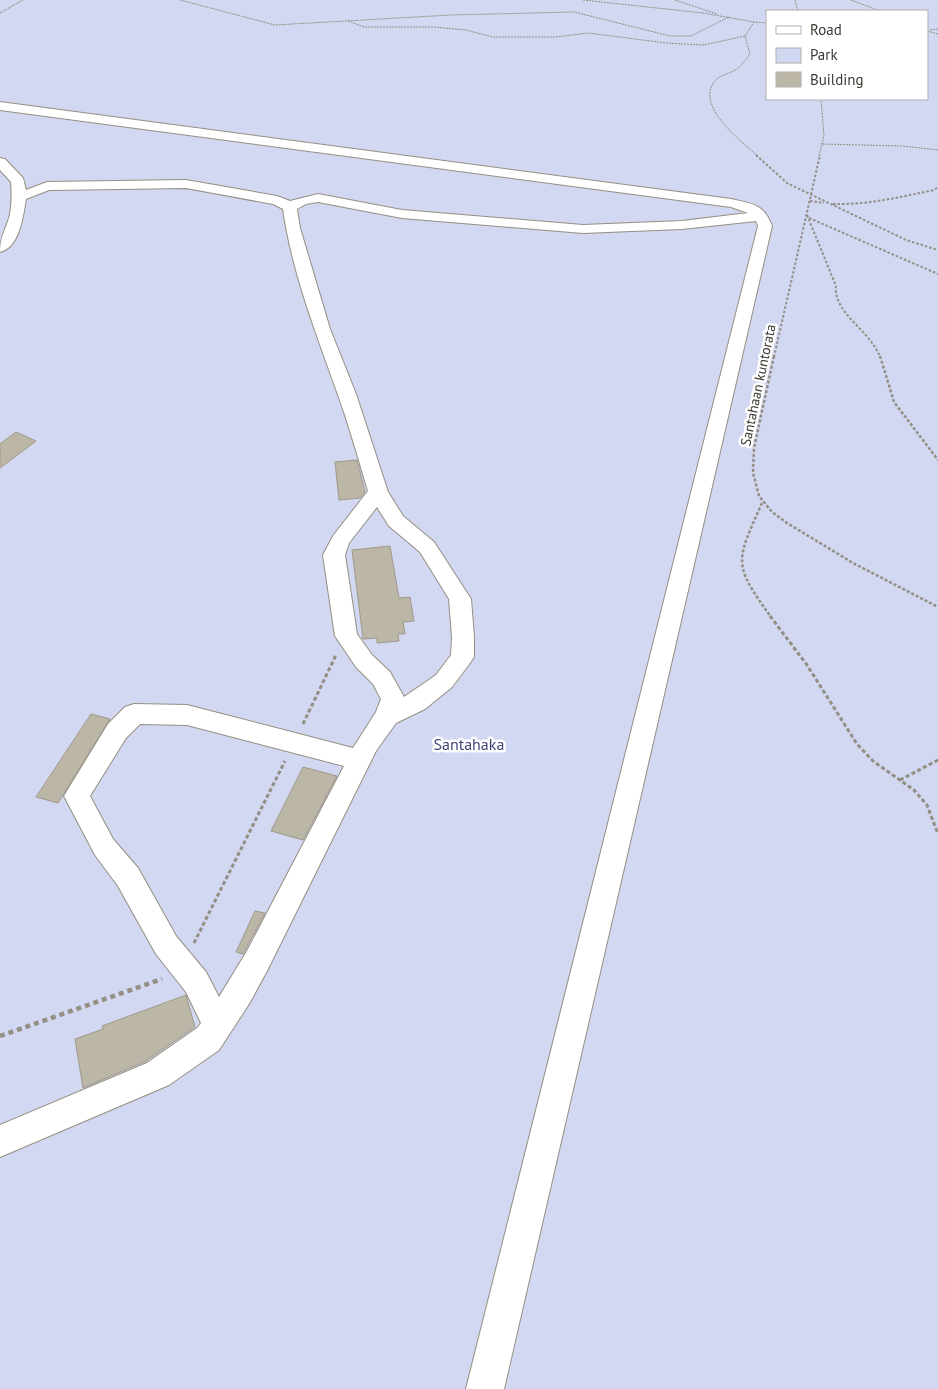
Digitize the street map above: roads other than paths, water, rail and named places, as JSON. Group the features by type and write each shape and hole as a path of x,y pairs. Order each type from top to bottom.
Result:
{"lane":[{"path":"0,106 731,203 754,209 762,216 765,226 486,1389"},
{"path":"0,162 18,181 19,197 11,233 0,247"},
{"path":"15,178 30,184 47,186 186,184 277,200 290,207"},
{"path":"19,197 47,186"},
{"path":"290,207 302,201 318,198 402,214 583,230 682,225 762,216"},
{"path":"290,207 293,228 322,330 347,394 378,492 396,521 427,547 460,599 464,638 462,657 444,680 417,702 387,716"},
{"path":"0,1141 158,1074 208,1040 257,961 359,760 387,716 392,699 382,678 364,661 348,639 341,608 334,555 340,541 378,492"},
{"path":"218,1025 196,982 166,945 128,877 104,847 77,796 117,731 134,714 187,715 359,760"}],"park label":[{"name":"Santahaka","path":"469,744"}]}
